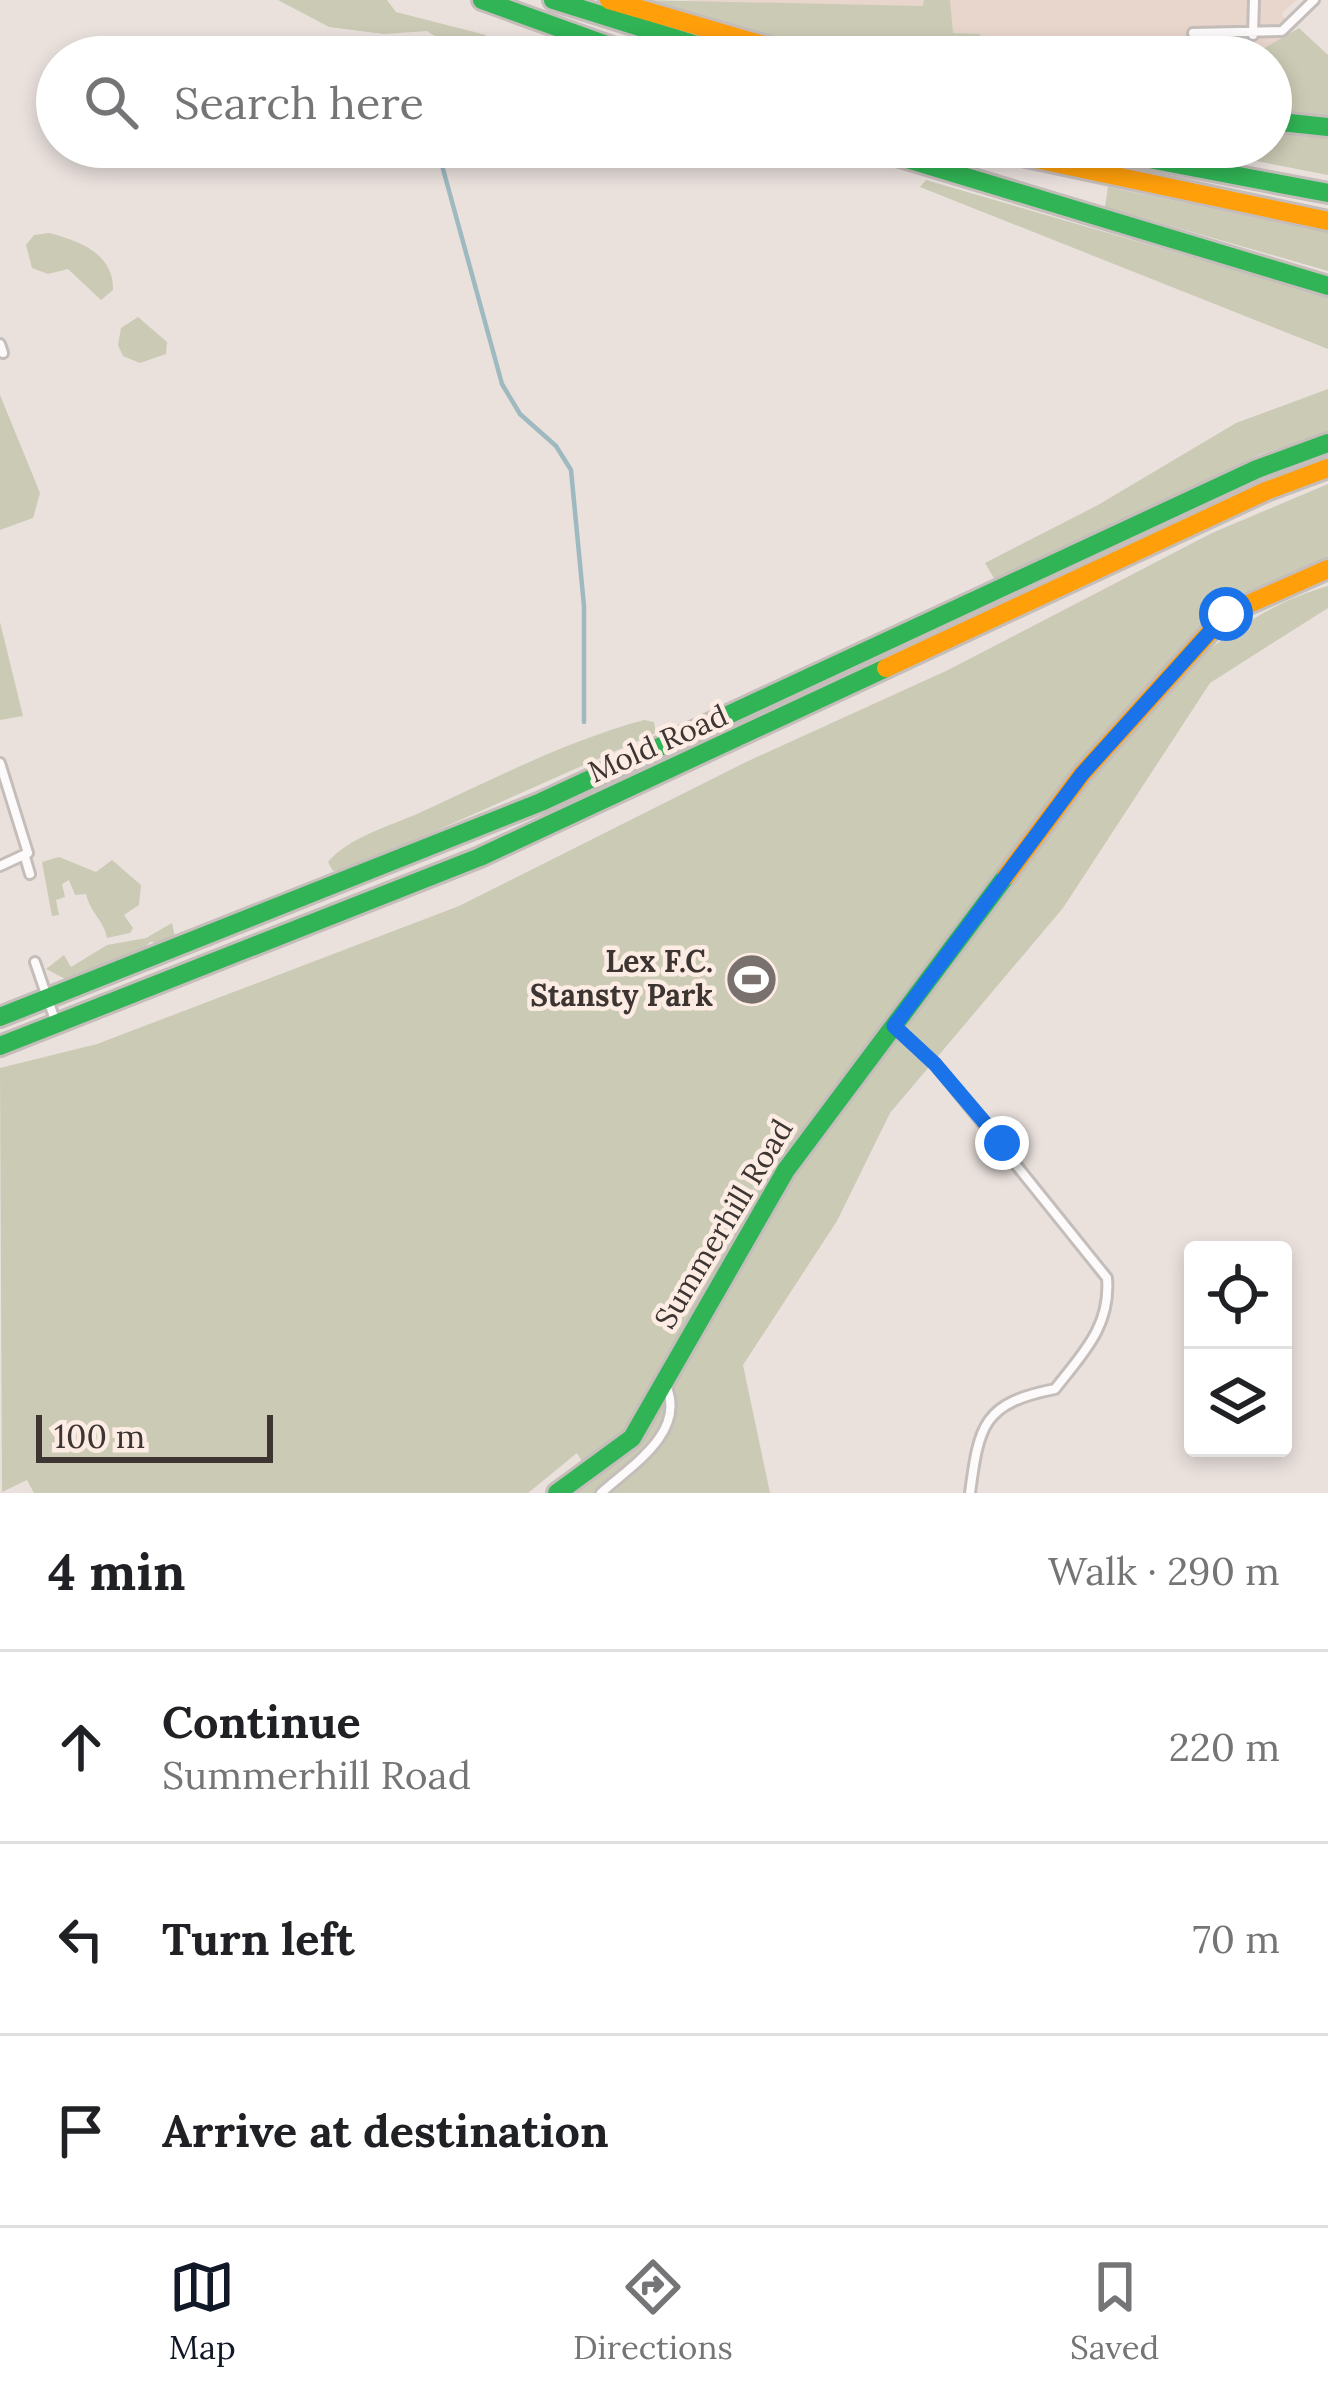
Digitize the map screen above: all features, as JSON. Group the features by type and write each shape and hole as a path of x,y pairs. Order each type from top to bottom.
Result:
{"main road":[{"path":"464,0 548,36"},
{"path":"482,0 582,36"},
{"path":"553,0 667,36"},
{"path":"609,0 733,36"},
{"path":"1292,123 1328,127"},
{"path":"937,168 1328,286"},
{"path":"1079,168 1328,220"},
{"path":"1196,168 1328,193"},
{"name":"Mold Road","path":"0,1017 521,811 1257,469 1328,443"},
{"name":"Mold Road","path":"0,1046 480,857 1266,490 1328,467"},
{"name":"Summerhill Road","path":"557,1493 632,1438 786,1170 1082,774 1226,614 1328,569"}],"lane":[{"path":"1253,35 1254,0"},
{"path":"1193,33 1282,31 1315,0"},
{"path":"892,640 904,662"},
{"path":"0,763 28,853 0,866"},
{"path":"25,857 30,874"},
{"path":"34,962 57,1024"},
{"path":"894,1026 935,1064 1107,1278 1108,1303 1100,1330 1054,1388 1010,1398 979,1430 970,1493"},
{"path":"602,1493 668,1428 673,1403 664,1381"}],"shaded area":[{"path":"685,0 1297,0 1282,13 1295,42 1292,44 1292,36 837,36"}],"green space":[{"path":"278,0 387,0 396,12 486,36 435,36 427,31 384,34 329,27"},
{"path":"637,0 923,6 924,0 950,0 953,33 980,34 980,36 760,36"},
{"path":"1299,28 1328,55 1328,118 1292,114 1292,36 1285,36"},
{"path":"1292,133 1328,137 1328,175 1292,168"},
{"path":"926,180 1328,297 1328,349 920,187"},
{"path":"1108,187 1328,233 1328,271 1105,207"},
{"path":"49,233 83,245 101,258 113,290 101,300 68,269 48,274 32,268 26,245 34,235"},
{"path":"138,317 167,342 166,354 140,363 123,356 118,345 121,328"},
{"path":"1328,389 1328,432 1259,455 995,580 985,563 1098,505 1236,423"},
{"path":"0,395 40,493 33,518 0,530"},
{"path":"1328,484 1328,562 1268,585 1216,616 1197,659 1259,616 1328,586 1328,608 1210,683 1063,908 890,1113 837,1221 743,1365 770,1493 554,1493 584,1465 577,1453 528,1493 34,1493 27,1480 2,1492 0,1068 97,1044 459,906 746,762 948,670 1212,533"},
{"path":"0,622 23,716 0,720"},
{"path":"644,720 654,722 656,733 350,869 333,871 328,862 370,833 558,750"},
{"path":"59,857 96,872 112,860 141,885 139,905 124,915 133,928 130,933 107,938 86,894 75,895 69,880 62,884 65,897 56,900 59,915 52,916 42,862"},
{"path":"172,923 175,937 167,944 150,942 136,957 69,981 46,969 64,955 71,967 107,945 146,938"}],"waterway":[{"path":"443,168 502,384 520,414 556,446 571,470 584,606 584,722"}],"traffic: fast":[{"path":"482,0 582,36"},
{"path":"553,0 668,36"},
{"path":"1292,123 1328,127"},
{"path":"937,168 1328,286"},
{"path":"1196,168 1328,193"},
{"path":"0,1017 541,802 1257,469 1328,443"},
{"path":"0,1046 480,857 886,668"},
{"path":"557,1493 632,1438 786,1170 1006,876"}],"traffic: slow":[{"path":"609,0 733,36"},
{"path":"1078,168 1328,221"},
{"path":"886,668 1266,491 1328,468"},
{"path":"1006,876 1082,774 1226,614 1328,569"}],"place":[{"name":"Lex F.C. Stansty Park","path":"752,979"}],"route":[{"path":"1002,1143 935,1064 894,1026 1082,774 1226,614"}]}
